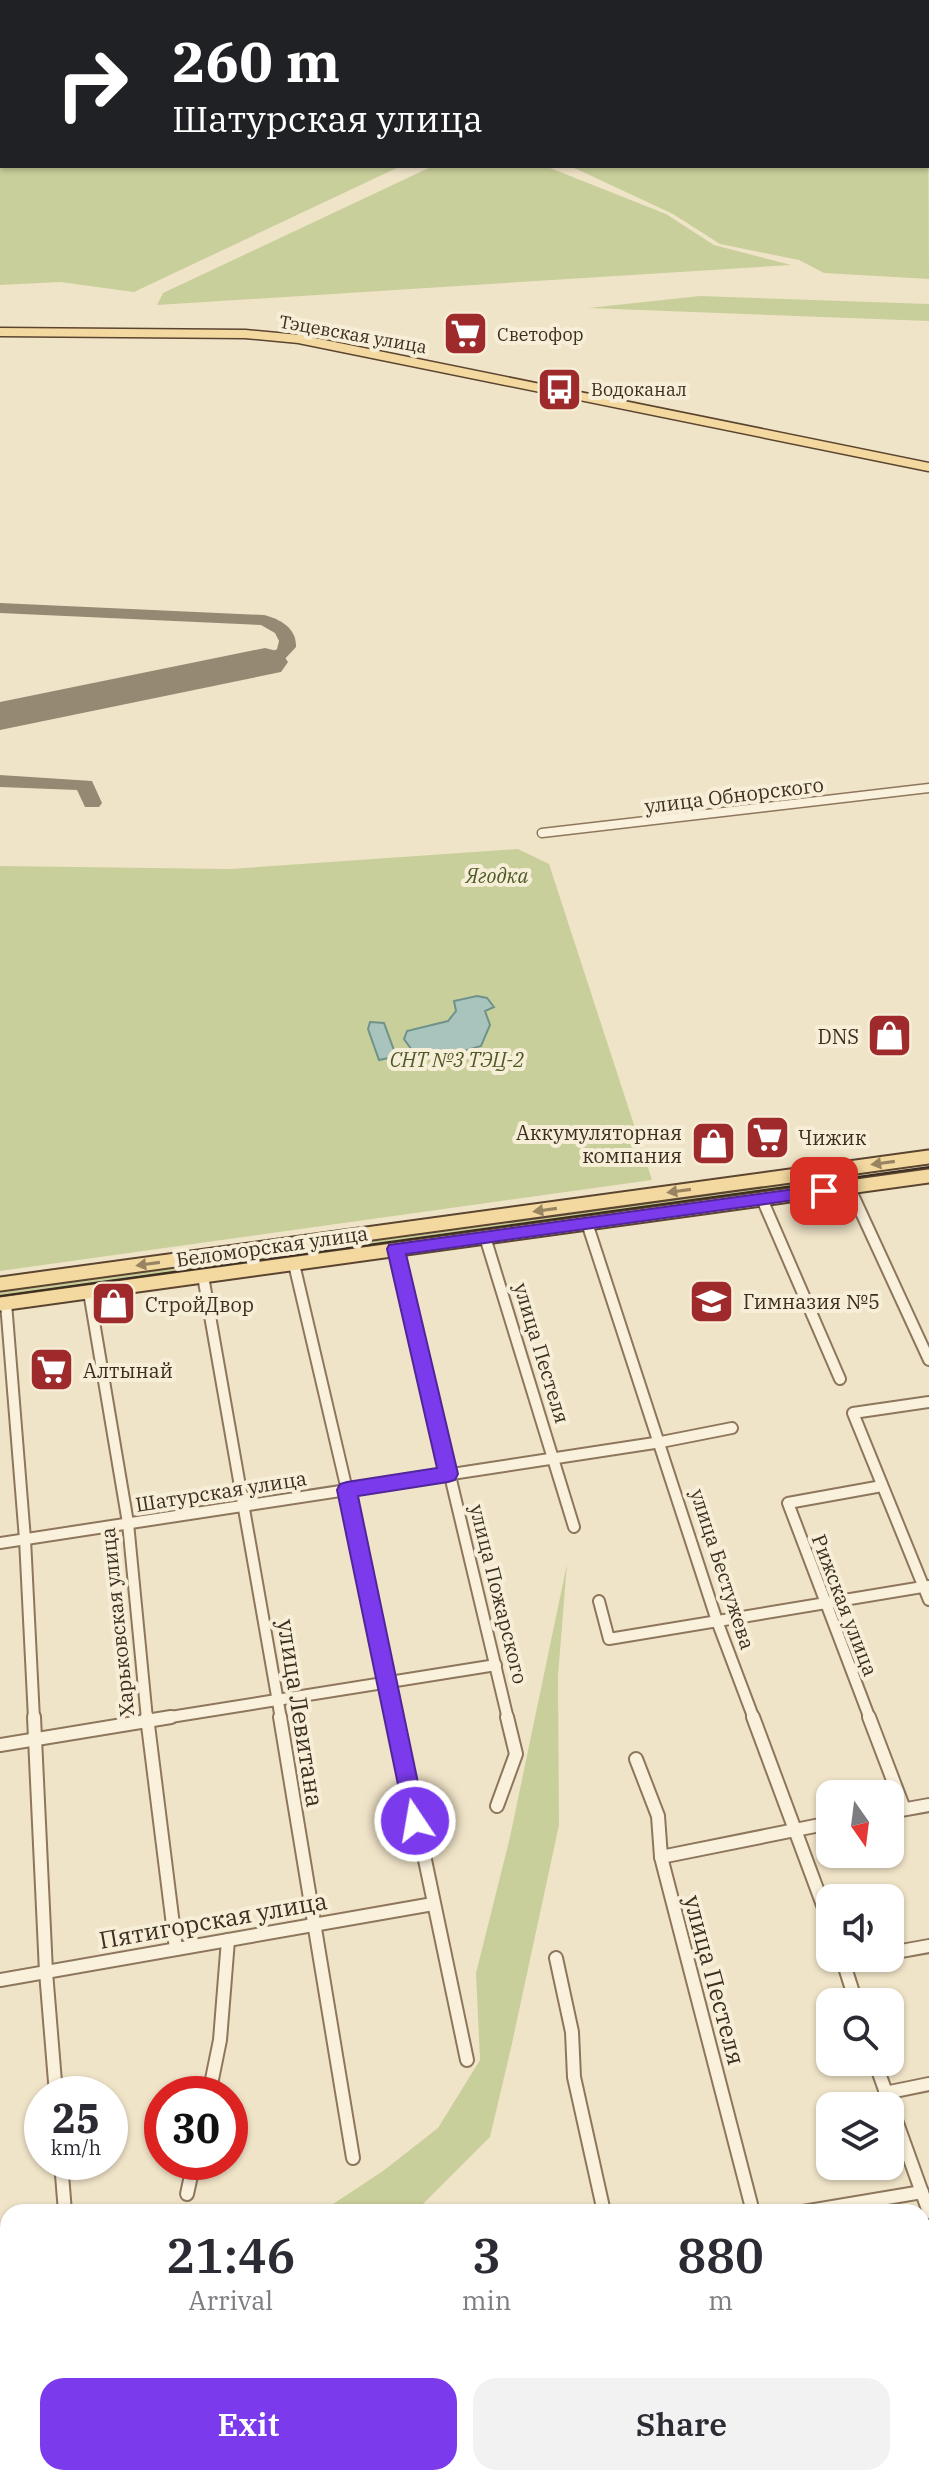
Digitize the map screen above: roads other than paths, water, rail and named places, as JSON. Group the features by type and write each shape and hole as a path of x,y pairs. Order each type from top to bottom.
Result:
{"main road":[{"name":"Тэцевская улица","path":"0,332 245,334 299,339 929,467"},
{"name":"Беломорская улица","path":"0,1284 929,1157"},
{"name":"Беломорская улица","path":"3,1304 929,1176"}],"street":[{"name":"улица Обнорского","path":"542,833 929,788"},
{"path":"841,1169 929,1360"},
{"path":"762,1199 840,1379"},
{"name":"улица Бестужева","path":"587,1223 717,1621 816,1885"},
{"name":"улица Пестеля","path":"485,1237 574,1527"},
{"name":"улица Пожарского","path":"396,1249 516,1754 497,1806"},
{"path":"294,1264 347,1490 385,1683 467,2060"},
{"name":"улица Левитана","path":"203,1276 246,1505 353,2158"},
{"name":"Харьковская улица","path":"89,1292 128,1523 147,1722 176,1949"},
{"path":"3,1304 25,1539 46,1972 55,2076"},
{"path":"929,1402 853,1413 926,1586 929,1600"},
{"name":"Шатурская улица","path":"0,1543 661,1442 732,1428"},
{"name":"Рижская улица","path":"882,1486 788,1503 893,1780"},
{"path":"599,1601 609,1639 926,1586"},
{"path":"0,1745 496,1665"},
{"name":"улица Пестеля","path":"636,1759 658,1816 661,1857 751,2204"},
{"path":"904,1809 929,1805"},
{"path":"661,1857 816,1825"},
{"name":"Пятигорская улица","path":"0,1980 433,1904"},
{"path":"213,2076 220,2040 228,1940"},
{"path":"904,1950 929,1946"},
{"path":"556,1958 572,2032 574,2077 602,2204"},
{"path":"890,2092 929,2084"},
{"path":"904,2144 926,2204"},
{"path":"62,2180 64,2204"},
{"path":"187,2194 190,2180"},
{"path":"851,2204 922,2192"}],"water":[{"path":"477,996 487,998 494,1007 485,1011 490,1025 481,1046 446,1056 417,1057 404,1039 407,1031 448,1021 456,1011 454,1001"},
{"path":"370,1022 384,1023 395,1053 393,1057 379,1060 368,1029"}],"tram line":[{"path":"0,1296 929,1167"}],"place":[{"name":"Светофор","path":"466,334"},
{"name":"Водоканал","path":"560,389"},
{"name":"DNS","path":"890,1036"},
{"name":"Чижик","path":"767,1137"},
{"name":"Аккумуляторная компания","path":"713,1144"},
{"name":"Гимназия №5","path":"712,1301"},
{"name":"СтройДвор","path":"114,1304"},
{"name":"Алтынай","path":"52,1370"}],"park label":[{"name":"Ягодка","path":"497,875"},
{"name":"СНТ №3 ТЭЦ-2","path":"457,1059"}]}
